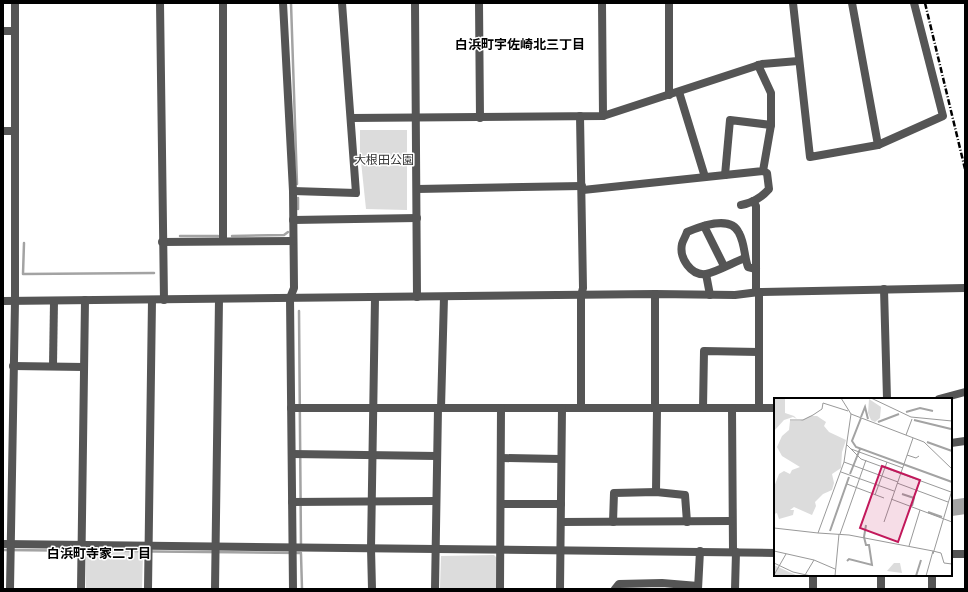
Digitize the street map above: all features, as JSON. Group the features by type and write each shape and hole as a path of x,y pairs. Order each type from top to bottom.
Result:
{"street":[{"path":"10,589 7,544 15,301 15,3"},
{"path":"160,3 162,242 164,300"},
{"path":"223,3 223,241"},
{"path":"283,3 293,191 294,288 290,298 293,589"},
{"path":"293,191 356,193 342,3"},
{"path":"415,3 417,297"},
{"path":"479,3 480,118"},
{"path":"602,3 603,116"},
{"path":"669,3 669,95"},
{"path":"793,3 798,61 810,157 878,145 943,116 914,3"},
{"path":"852,3 878,145"},
{"path":"3,31 15,31"},
{"path":"350,118 603,116 758,65 798,61"},
{"path":"758,65 771,93 771,125 763,171"},
{"path":"679,92 705,177"},
{"path":"580,116 583,288 581,296 581,408"},
{"path":"724,175 730,120 771,125"},
{"path":"3,131 15,131"},
{"path":"417,189 582,188 763,171 767,173 769,188 764,194 753,201 742,205"},
{"path":"753,201 756,206 759,408"},
{"path":"293,220 417,218"},
{"path":"745,258 706,274 694,272 686,264 682,256 682,244 687,232 715,224 732,225 739,231 745,250 745,258 748,267 756,269"},
{"path":"704,226 724,266"},
{"path":"162,242 293,241"},
{"path":"706,274 710,295"},
{"path":"3,301 656,294 735,295 757,292 965,288"},
{"path":"884,289 887,398"},
{"path":"656,294 656,492"},
{"path":"435,589 437,456 444,297"},
{"path":"372,589 371,548 375,408 375,298"},
{"path":"215,589 219,299"},
{"path":"81,589 85,300"},
{"path":"148,589 152,300"},
{"path":"53,366 54,301"},
{"path":"703,408 704,351 759,352"},
{"path":"13,366 84,366"},
{"path":"943,398 965,392"},
{"path":"291,408 774,408"},
{"path":"500,589 502,408"},
{"path":"560,589 562,408"},
{"path":"732,408 732,522 735,589"},
{"path":"952,442 965,441"},
{"path":"292,454 437,456"},
{"path":"502,458 561,459"},
{"path":"613,522 614,494 656,492 685,495 687,522"},
{"path":"292,502 373,500 436,501"},
{"path":"502,504 561,504"},
{"path":"561,522 732,522"},
{"path":"7,544 292,546 560,551 774,552"},
{"path":"615,589 619,584 698,587 700,551"},
{"path":"952,554 965,554"},
{"path":"813,576 813,589"},
{"path":"881,576 881,589"},
{"path":"932,576 932,589"}],"green space":[{"name":"大根田公園","path":"360,130 407,130 407,210 366,209 360,152"},
{"path":"86,553 143,553 142,589 86,589"},
{"path":"494,555 497,558 496,589 440,589 441,556"}],"waterway":[{"path":"291,3 297,184"},
{"path":"298,198 298,209"},
{"path":"232,236 284,235 288,232"},
{"path":"180,236 218,236"},
{"path":"24,243 23,274 154,273"},
{"path":"299,311 301,547"},
{"path":"952,508 965,506"},
{"path":"3,550 301,553"},
{"path":"301,554 302,589"}],"railway":[{"path":"925,3 965,169"}],"district":[{"name":"白浜町宇佐崎北三丁目","path":"520,44"},
{"name":"白浜町寺家二丁目","path":"99,553"}]}
